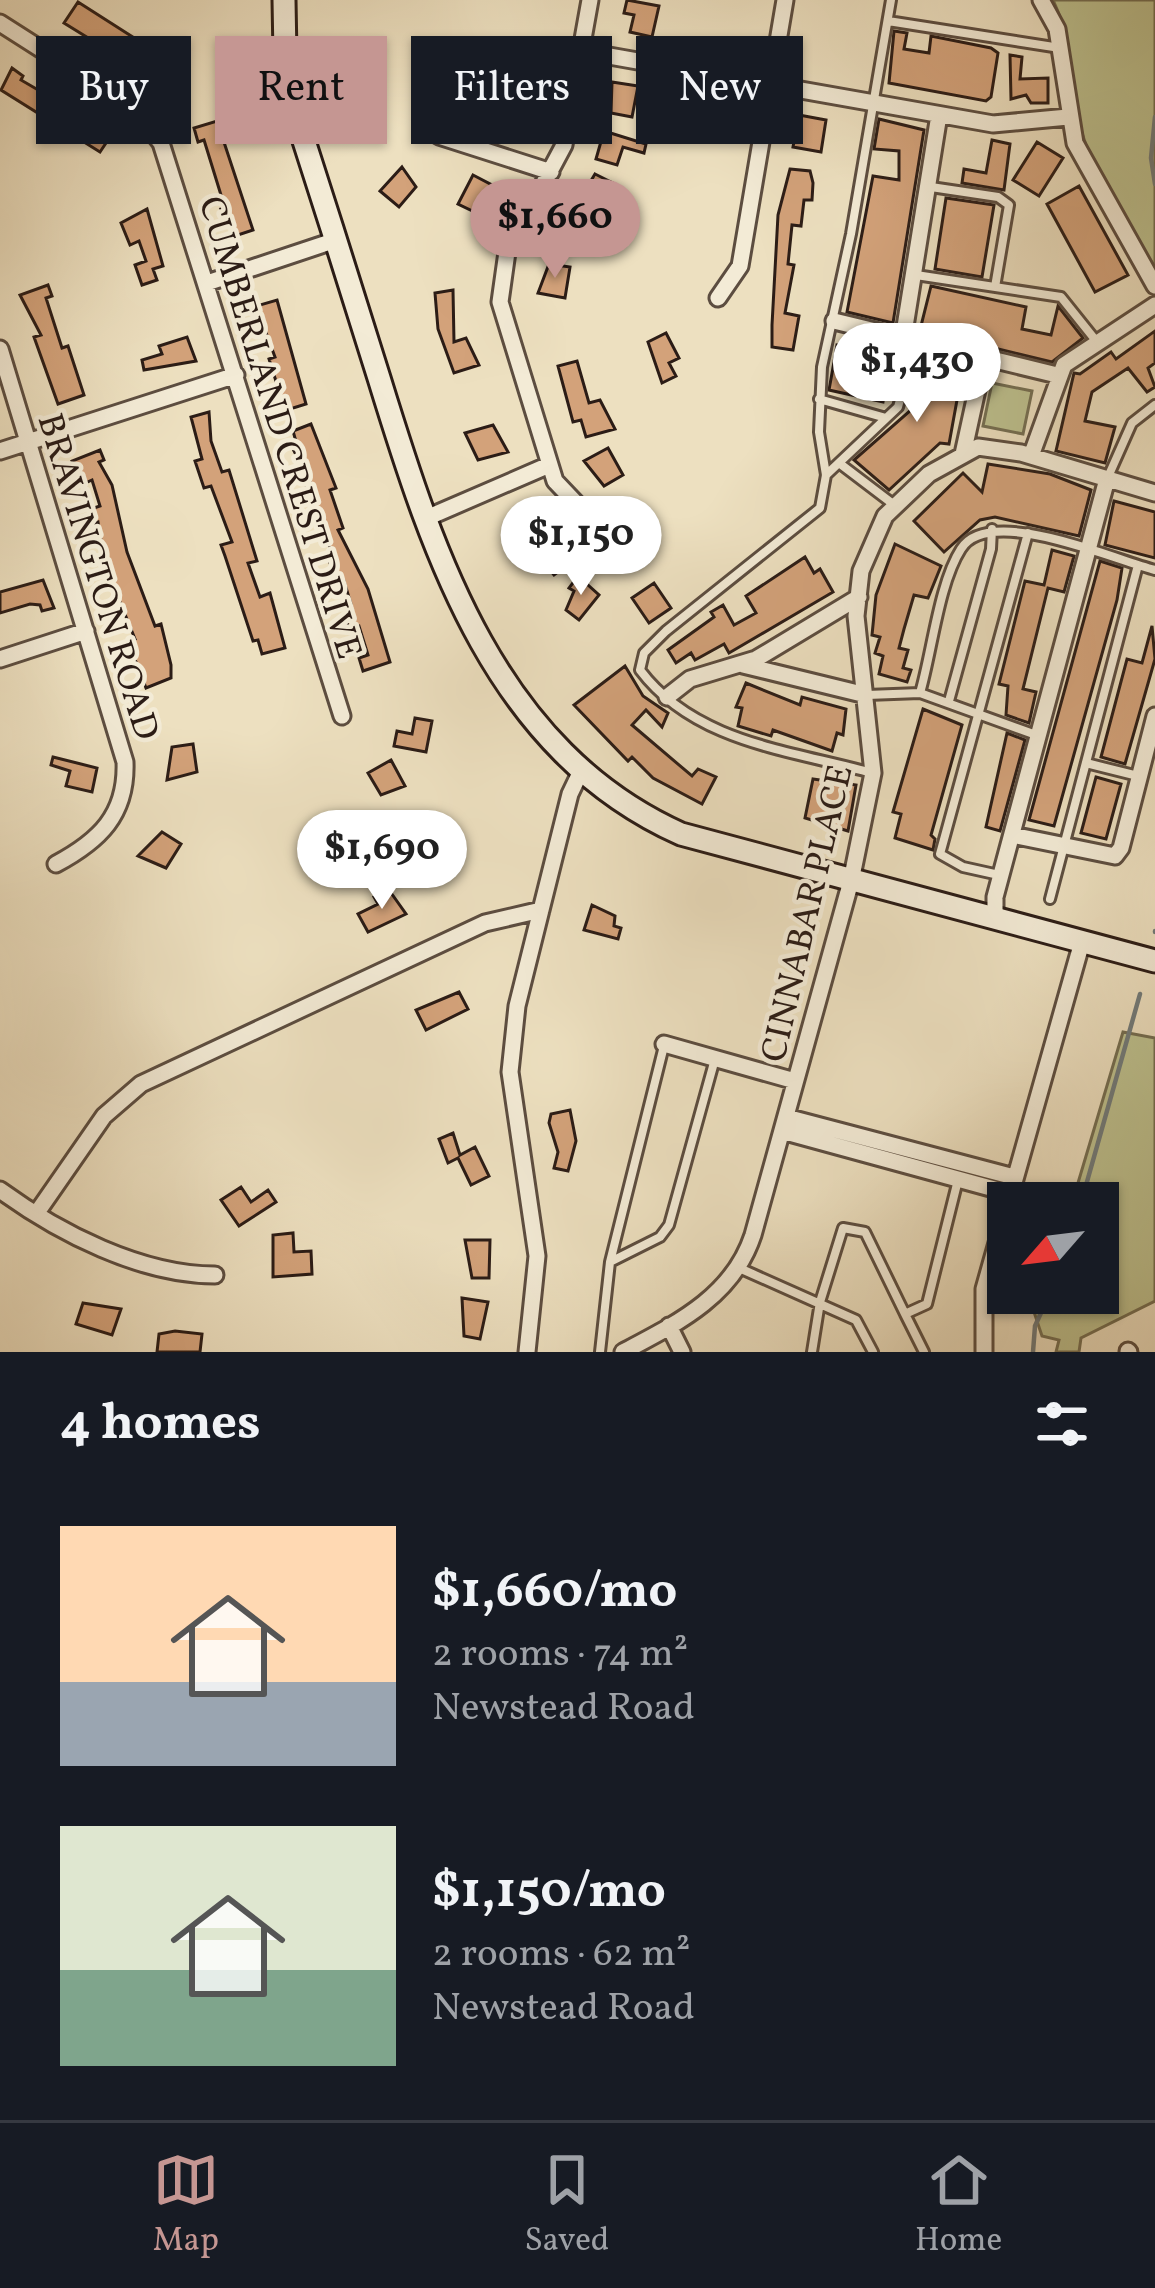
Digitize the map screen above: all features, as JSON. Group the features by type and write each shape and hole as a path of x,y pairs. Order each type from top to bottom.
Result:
{"main road":[{"path":"284,0 290,88 424,519 448,584 486,655 526,711 581,771 641,815 681,834 1155,961"}],"street":[{"path":"584,36 590,0"},
{"path":"779,36 785,0"},
{"path":"1041,0 1061,48 1067,117 1093,182 1155,286"},
{"name":"CUMBERLAND CREST DRIVE","path":"0,23 133,108 154,130 207,283 341,716"},
{"path":"803,89 993,124 1067,117"},
{"path":"910,340 939,115"},
{"path":"464,144 551,172"},
{"path":"562,144 507,252 500,283 504,324 560,489 613,542"},
{"path":"718,298 740,266 761,144"},
{"path":"207,283 336,240"},
{"path":"1030,456 1057,375 1155,305"},
{"path":"834,321 1057,375"},
{"name":"BRAVINGTON ROAD","path":"0,350 31,442 125,776 106,830 56,863"},
{"path":"984,358 963,454 991,446 1155,493"},
{"path":"0,451 236,375"},
{"name":"CINNABAR PLACE","path":"623,1352 709,1301 737,1268 753,1235 850,881 873,773 856,616 868,548 893,504 963,454"},
{"path":"424,519 549,465"},
{"path":"994,918 1001,876 1107,478"},
{"path":"667,697 690,679 743,665 859,597"},
{"path":"0,659 86,631"},
{"path":"743,665 866,694"},
{"path":"1012,835 1114,856 1121,848 1155,716"},
{"path":"528,1352 537,1256 510,1072 518,1006 581,771"},
{"path":"36,1214 104,1116 141,1084 485,922 541,910"},
{"path":"1012,1182 1082,942"},
{"path":"664,1044 796,1081"},
{"path":"784,1124 1000,1182"},
{"path":"784,1124 958,1179 987,1182"},
{"path":"0,1190 36,1214 154,1265 215,1275"},
{"path":"984,1352 981,1301 987,1278"},
{"path":"669,1326 682,1352"}],"lane":[{"path":"873,773 731,738 701,725 640,670 644,653 816,513 826,493 819,399 891,0"},
{"path":"888,21 1061,48"},
{"path":"932,187 998,197 1010,206 995,287"},
{"path":"916,275 1068,300 1098,343"},
{"path":"826,475 902,400 910,340"},
{"path":"819,399 886,418"},
{"path":"1107,478 1132,423 1155,405"},
{"path":"839,463 893,504"},
{"path":"949,701 991,549 992,529"},
{"path":"920,693 957,556 969,539 992,529 1028,533 1155,570"},
{"path":"1001,876 963,867 940,854 974,714 1028,533"},
{"path":"1049,899 1138,566"},
{"path":"866,694 920,693 1040,736"},
{"path":"1086,763 1140,776"},
{"path":"600,1352 610,1262 664,1044"},
{"path":"610,1262 660,1237 669,1225 715,1058"},
{"path":"905,1314 927,1304 958,1179"},
{"path":"812,1352 820,1302 843,1228 865,1232 924,1352"},
{"path":"737,1268 856,1320 873,1352"}],"green space":[{"path":"1053,0 1155,0 1155,268 1114,205 1089,154 1078,118 1065,35"},
{"path":"992,383 1032,391 1023,434 983,426"},
{"path":"1123,1032 1155,1038 1155,1301 1081,1338 1079,1352 1056,1352 1059,1340 1042,1336 1035,1314 1119,1314 1119,1182 1078,1182"}],"building":[{"path":"627,0 659,6 652,36 630,32 634,15 624,13"},
{"path":"78,2 131,36 85,36 64,23"},
{"path":"894,31 907,33 904,49 929,53 931,36 991,48 998,53 991,97 986,101 889,83"},
{"path":"1010,55 1022,57 1020,79 1048,78 1048,103 1031,103 1026,95 1011,99"},
{"path":"12,68 36,89 36,112 1,90"},
{"path":"612,82 636,86 632,117 612,113"},
{"path":"803,116 826,120 821,152 793,147 803,144"},
{"path":"879,119 924,130 893,323 847,312 873,176 899,180 899,151 874,149"},
{"path":"215,122 215,144 225,144 253,230 235,236 221,209 225,208 204,140 198,142 194,128"},
{"path":"612,133 646,144 644,153 623,147 617,165 596,159 600,144 612,144"},
{"path":"992,140 1010,144 1004,190 962,183 964,169 986,173"},
{"path":"1037,142 1063,158 1039,196 1013,180"},
{"path":"402,167 416,187 399,207 380,191"},
{"path":"790,169 810,171 813,183 812,200 804,200 801,226 792,225 788,264 794,265 785,313 799,316 793,350 772,347 778,215"},
{"path":"595,174 615,184 574,249 557,238"},
{"path":"473,175 492,185 484,201 491,204 485,217 458,204"},
{"path":"1079,186 1128,275 1095,292 1047,204"},
{"path":"946,198 994,205 982,277 935,269"},
{"path":"147,209 163,266 153,269 157,280 142,285 135,265 146,261 139,241 130,245 121,223"},
{"path":"549,264 570,267 565,298 538,293"},
{"path":"48,285 52,296 46,298 62,348 68,346 84,395 58,404 34,337 41,335 20,295"},
{"path":"931,286 1026,307 1022,329 1051,335 1058,306 1083,338 1052,362 920,330"},
{"path":"453,290 454,342 466,338 479,365 454,373 438,329 435,293"},
{"path":"277,300 306,404 290,409 280,394 269,359 275,357 265,330 259,331 253,307"},
{"path":"1155,331 1155,363 1148,368 1155,387 1147,392 1128,368 1092,392 1085,421 1115,427 1105,463 1056,451 1074,373 1080,374 1111,352 1116,359"},
{"path":"666,333 679,358 669,363 676,376 662,383 648,342"},
{"path":"187,337 196,361 144,370 142,360 162,354 159,346"},
{"path":"837,345 904,355 892,397 884,396 883,402 829,390"},
{"path":"920,360 963,367 949,444 940,443 889,490 854,460 919,403 908,401"},
{"path":"577,361 589,403 600,400 615,429 586,437 581,420 573,422 558,366"},
{"path":"209,412 211,441 222,472 229,470 257,561 248,563 260,597 270,593 285,648 262,654 258,640 253,641 221,545 232,542 211,486 204,488 195,461 202,459 191,417"},
{"path":"311,424 336,488 330,490 343,528 338,530 368,589 390,662 363,671 359,658 368,655 359,626 349,629 345,616 351,615 351,604 344,581 337,583 329,560 334,558 306,488 312,486 292,447 297,445 293,431"},
{"path":"493,425 508,452 478,460 465,433"},
{"path":"608,448 623,475 604,486 584,461"},
{"path":"100,450 104,460 99,462 112,485 127,552 155,626 161,624 171,665 171,678 146,688 128,641 135,639 105,565 98,522 93,524 88,510 100,506 92,480 81,485 72,461"},
{"path":"988,464 1050,474 1091,490 1079,536 995,517 980,520 944,552 914,521 963,473 982,492"},
{"path":"1114,501 1155,512 1155,558 1105,545"},
{"path":"530,505 570,563 554,575 528,542 525,545 512,518"},
{"path":"895,544 941,566 928,598 914,595 904,629 899,648 908,650 903,668 911,670 907,682 879,674 883,656 875,653 880,637 872,635 876,595"},
{"path":"1052,550 1074,556 1064,592 1048,588 1023,689 1036,692 1029,723 1006,715 1008,686 999,684 1025,581 1044,585"},
{"path":"805,557 814,573 820,569 833,592 729,653 724,644 695,660 691,653 676,663 668,650 714,617 711,612 723,605 734,625 756,613 746,596"},
{"path":"1100,561 1122,568 1117,600 1054,826 1029,820"},
{"path":"578,576 599,595 579,620 566,610 574,591 569,588"},
{"path":"43,580 54,608 42,611 40,605 30,604 0,613 0,592"},
{"path":"654,583 671,608 649,623 632,598"},
{"path":"1152,626 1155,659 1125,764 1101,757 1127,659 1142,663"},
{"path":"625,666 643,696 668,713 662,727 646,710 632,725 692,776 698,769 716,777 702,804 653,778 632,757 628,761 574,705"},
{"path":"746,683 800,705 802,697 846,709 843,735 837,733 832,751 773,730 771,736 738,726 742,708 736,707"},
{"path":"923,709 962,725 931,835 933,850 895,838 901,814 893,812"},
{"path":"415,718 432,721 426,752 394,746 397,731 412,734"},
{"path":"1007,733 1025,740 1000,831 986,827"},
{"path":"193,744 197,772 167,780 172,747"},
{"path":"53,757 97,768 92,792 66,786 70,771 51,765"},
{"path":"391,760 405,786 381,795 368,773"},
{"path":"1096,777 1121,784 1106,839 1081,833"},
{"path":"813,779 856,785 848,831 805,818"},
{"path":"162,832 181,844 166,868 138,856"},
{"path":"389,890 406,914 368,932 358,914 378,904 374,897"},
{"path":"592,905 615,916 614,926 621,928 618,939 584,930"},
{"path":"459,992 468,1009 426,1030 416,1010"},
{"path":"570,1110 576,1141 568,1171 554,1168 558,1152 549,1123 551,1114"},
{"path":"453,1133 460,1155 475,1147 489,1176 471,1185 458,1158 448,1163 439,1139"},
{"path":"241,1187 251,1202 268,1190 276,1202 239,1226 221,1200"},
{"path":"293,1233 294,1252 311,1251 312,1274 273,1277 273,1235"},
{"path":"465,1240 490,1240 489,1278 472,1278"},
{"path":"462,1298 488,1302 480,1339 464,1336"},
{"path":"83,1303 121,1309 112,1335 76,1324"},
{"path":"159,1334 202,1334 200,1352 157,1352"}],"waterway":[{"path":"1155,117 1151,158 1155,184"},
{"path":"1087,1182 1140,994"},
{"path":"1033,1352 1040,1314"}]}
